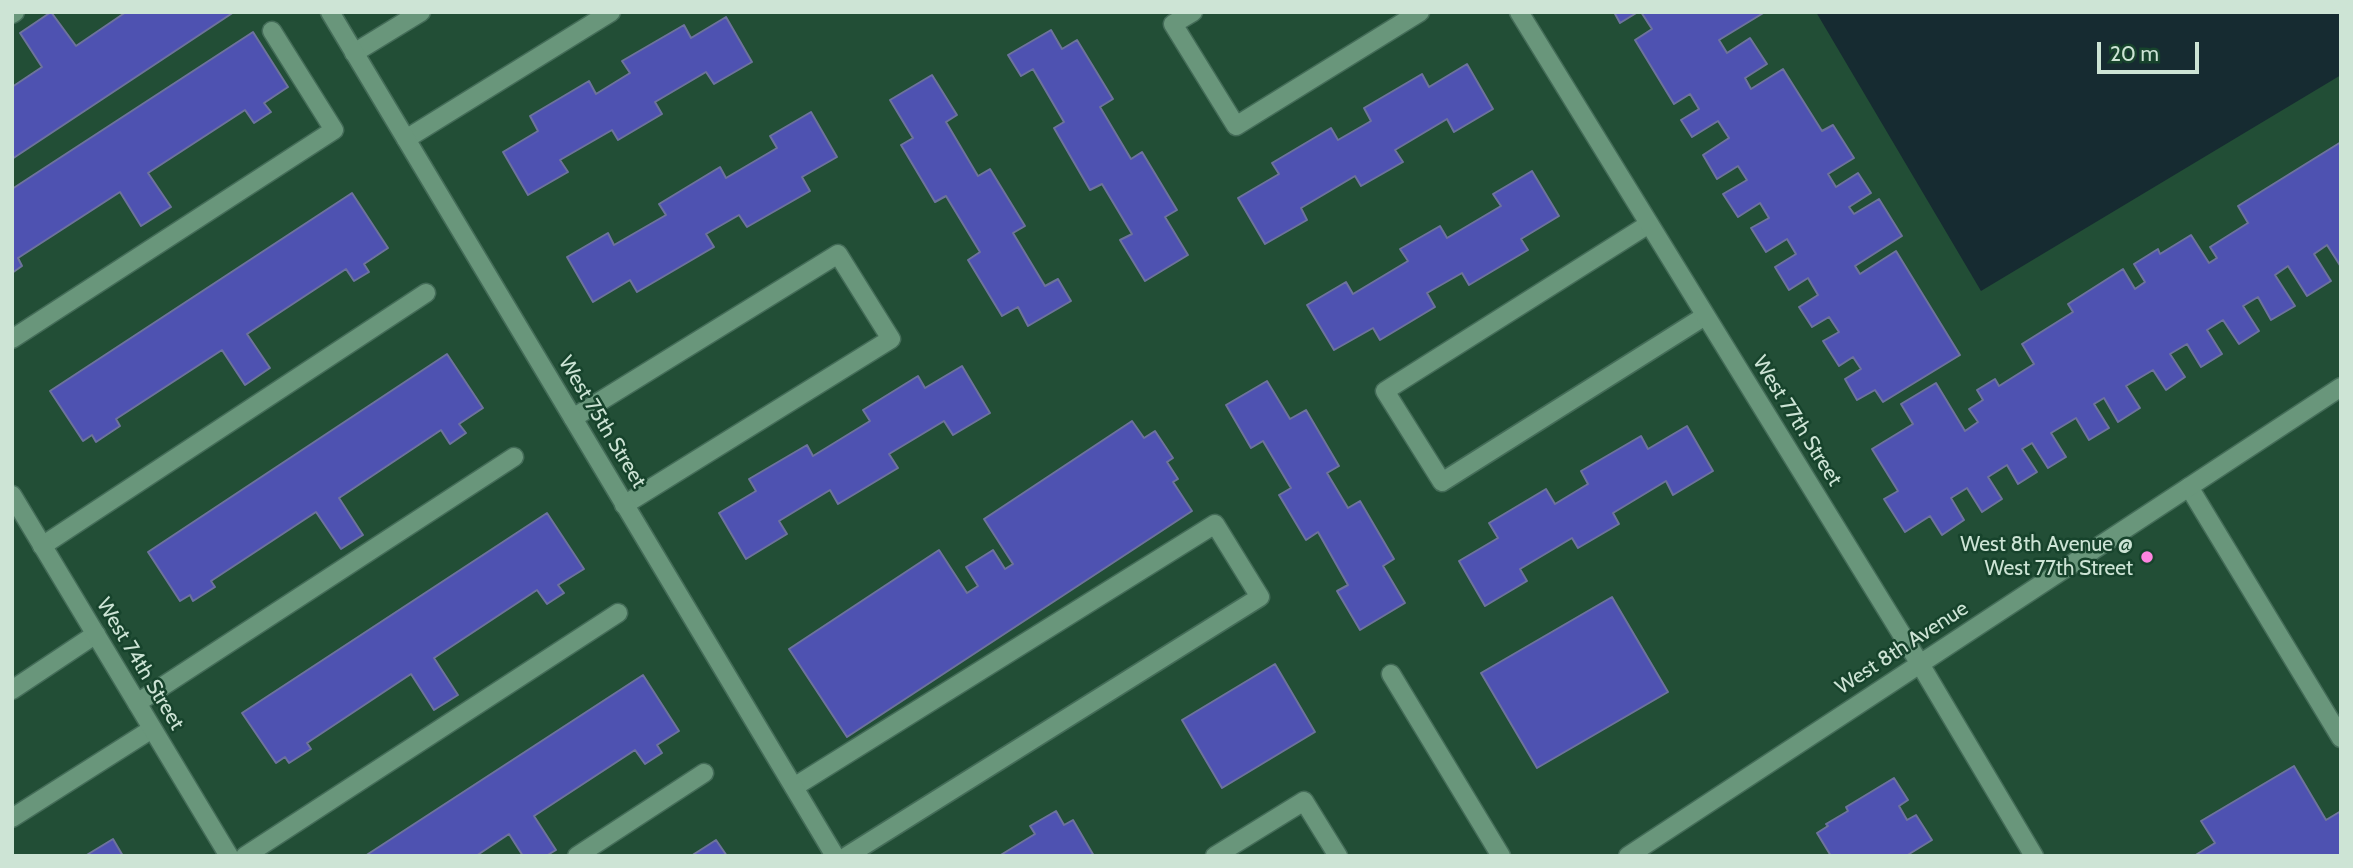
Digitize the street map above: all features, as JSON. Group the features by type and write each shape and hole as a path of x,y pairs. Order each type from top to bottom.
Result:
{"street":[{"name":"West 75th Street","path":"330,12 835,856"},
{"path":"354,53 421,12"},
{"path":"406,139 611,12"},
{"path":"1193,12 1173,24 1236,126 1420,12"},
{"name":"West 77th Street","path":"1519,12 1920,664 2034,856"},
{"path":"12,339 334,130 272,31"},
{"path":"1649,224 1385,391 1442,482 1706,316"},
{"path":"573,418 838,254 891,339 624,505"},
{"path":"43,546 426,293"},
{"name":"West 8th Avenue","path":"1628,856 2341,387"},
{"path":"137,703 514,457"},
{"path":"2189,487 2341,738"},
{"name":"West 74th Street","path":"12,495 229,856"},
{"path":"794,788 1215,524 1260,597 847,856"},
{"path":"245,856 618,613"},
{"path":"12,690 96,634"},
{"path":"1391,674 1501,856"},
{"path":"12,818 152,729"},
{"path":"577,856 704,773"},
{"path":"1215,856 1304,801 1338,856"}],"water":[{"path":"1816,12 2341,12 2341,75 1981,291"}],"building":[{"path":"51,12 76,46 126,12 234,12 12,159 12,87 42,67 20,33"},
{"path":"1614,12 1638,12 1620,23"},
{"path":"1641,12 1765,12 1719,40 1727,53 1750,38 1767,64 1745,78 1751,89 1783,69 1822,131 1833,125 1854,158 1828,174 1836,187 1858,173 1871,193 1849,207 1854,214 1879,199 1902,236 1855,266 1860,274 1896,251 1960,355 1883,402 1875,390 1857,400 1845,379 1861,369 1853,357 1839,366 1823,341 1839,332 1829,317 1812,327 1799,307 1818,295 1808,278 1789,290 1775,267 1796,254 1787,239 1766,252 1751,228 1769,218 1760,203 1738,217 1723,194 1747,180 1738,166 1717,179 1703,155 1729,138 1718,121 1692,137 1681,120 1699,109 1690,94 1674,104 1635,40 1652,29"},
{"path":"726,17 752,62 714,84 706,72 655,102 662,114 618,140 612,130 560,160 568,172 528,195 503,152 538,131 530,116 589,81 596,94 630,73 622,61 684,25 691,38"},
{"path":"1051,30 1062,49 1077,40 1113,99 1100,107 1131,159 1142,152 1177,210 1165,217 1188,255 1145,281 1120,240 1132,234 1102,184 1090,190 1054,128 1064,122 1033,69 1021,76 1008,55"},
{"path":"253,32 288,87 264,103 271,112 254,123 245,110 148,173 171,207 141,226 120,192 18,258 22,266 12,273 12,189"},
{"path":"1467,64 1493,109 1454,132 1447,119 1395,150 1403,162 1361,186 1355,176 1301,208 1307,220 1265,244 1238,198 1279,174 1272,163 1331,128 1338,140 1371,121 1364,108 1422,74 1429,87"},
{"path":"932,75 957,115 946,122 978,176 990,169 1025,226 1013,233 1045,286 1058,279 1071,301 1028,326 1018,307 1002,316 968,260 980,252 946,196 935,202 901,145 913,138 890,100"},
{"path":"811,112 837,157 802,177 810,191 747,227 739,215 706,234 714,247 637,292 630,280 593,302 567,257 608,233 614,245 666,215 659,204 720,167 726,178 777,148 770,136"},
{"path":"2341,142 2341,267 2327,245 2314,254 2331,281 2307,296 2288,266 2275,275 2295,306 2271,320 2258,297 2243,306 2259,331 2239,344 2223,320 2207,330 2222,354 2201,367 2187,344 2170,354 2185,377 2166,390 2153,370 2126,386 2140,408 2118,422 2104,398 2094,404 2109,428 2089,440 2076,418 2051,433 2066,457 2048,468 2032,443 2022,449 2037,472 2018,484 2007,465 1988,477 2002,499 1982,512 1967,488 1951,498 1964,520 1942,535 1930,516 1905,532 1884,499 1898,491 1872,449 1913,424 1901,404 1936,383 1965,431 1978,422 1969,409 1983,400 1977,390 1995,379 1999,386 2034,364 2022,344 2073,312 2068,304 2123,269 2135,289 2145,282 2134,264 2158,249 2160,254 2191,235 2209,263 2217,258 2210,247 2248,223 2238,206"},
{"path":"1532,171 1559,216 1521,239 1528,250 1469,285 1462,273 1427,293 1435,307 1380,340 1373,328 1334,350 1307,305 1346,282 1353,294 1408,261 1400,249 1440,226 1447,238 1501,206 1493,194"},
{"path":"352,193 388,248 364,264 369,272 354,281 346,269 247,334 270,368 245,385 222,350 116,419 120,426 96,442 92,435 83,441 50,391"},
{"path":"447,354 483,408 459,424 466,433 450,444 441,430 339,498 363,535 341,549 316,512 211,581 215,587 193,601 190,595 180,601 148,552"},
{"path":"962,366 990,413 953,435 944,421 889,454 898,468 838,504 830,490 779,521 787,534 746,559 719,513 756,491 749,479 807,445 813,456 870,421 863,410 918,376 925,388"},
{"path":"1267,381 1290,419 1306,410 1339,466 1327,473 1348,508 1360,501 1394,559 1383,566 1405,603 1360,630 1337,591 1348,585 1318,532 1306,540 1279,495 1291,488 1263,441 1251,448 1226,405"},
{"path":"1132,421 1144,438 1155,431 1173,458 1167,462 1178,479 1173,482 1192,511 847,737 789,649 939,550 967,593 978,586 966,567 993,550 1005,569 1013,564 984,519"},
{"path":"1687,426 1713,471 1673,495 1666,481 1613,513 1619,524 1578,548 1572,538 1520,569 1527,581 1485,606 1459,561 1498,538 1489,523 1546,489 1555,504 1588,484 1581,471 1641,436 1648,449"},
{"path":"547,513 584,569 558,585 564,593 547,604 537,590 434,658 458,695 434,710 411,674 307,743 311,749 289,763 285,757 276,763 242,713"},
{"path":"1612,597 1668,692 1537,768 1481,673"},
{"path":"1275,664 1315,732 1222,788 1182,720"},
{"path":"643,675 679,731 657,745 662,753 645,764 635,750 534,816 556,850 546,856 523,856 509,834 476,856 365,856"},
{"path":"2294,766 2326,820 2341,811 2341,856 2194,856 2215,843 2201,821"},
{"path":"1894,778 1908,800 1899,806 1907,820 1916,815 1932,840 1906,856 1831,856 1817,833 1828,826 1826,824 1848,811 1846,807"},
{"path":"1056,811 1064,825 1073,820 1094,856 999,856 1035,834 1030,826"},
{"path":"113,839 123,856 85,856"},
{"path":"716,840 727,856 691,856"}],"place":[{"name":"West 8th Avenue @ West 77th Street","path":"2147,557"}]}
